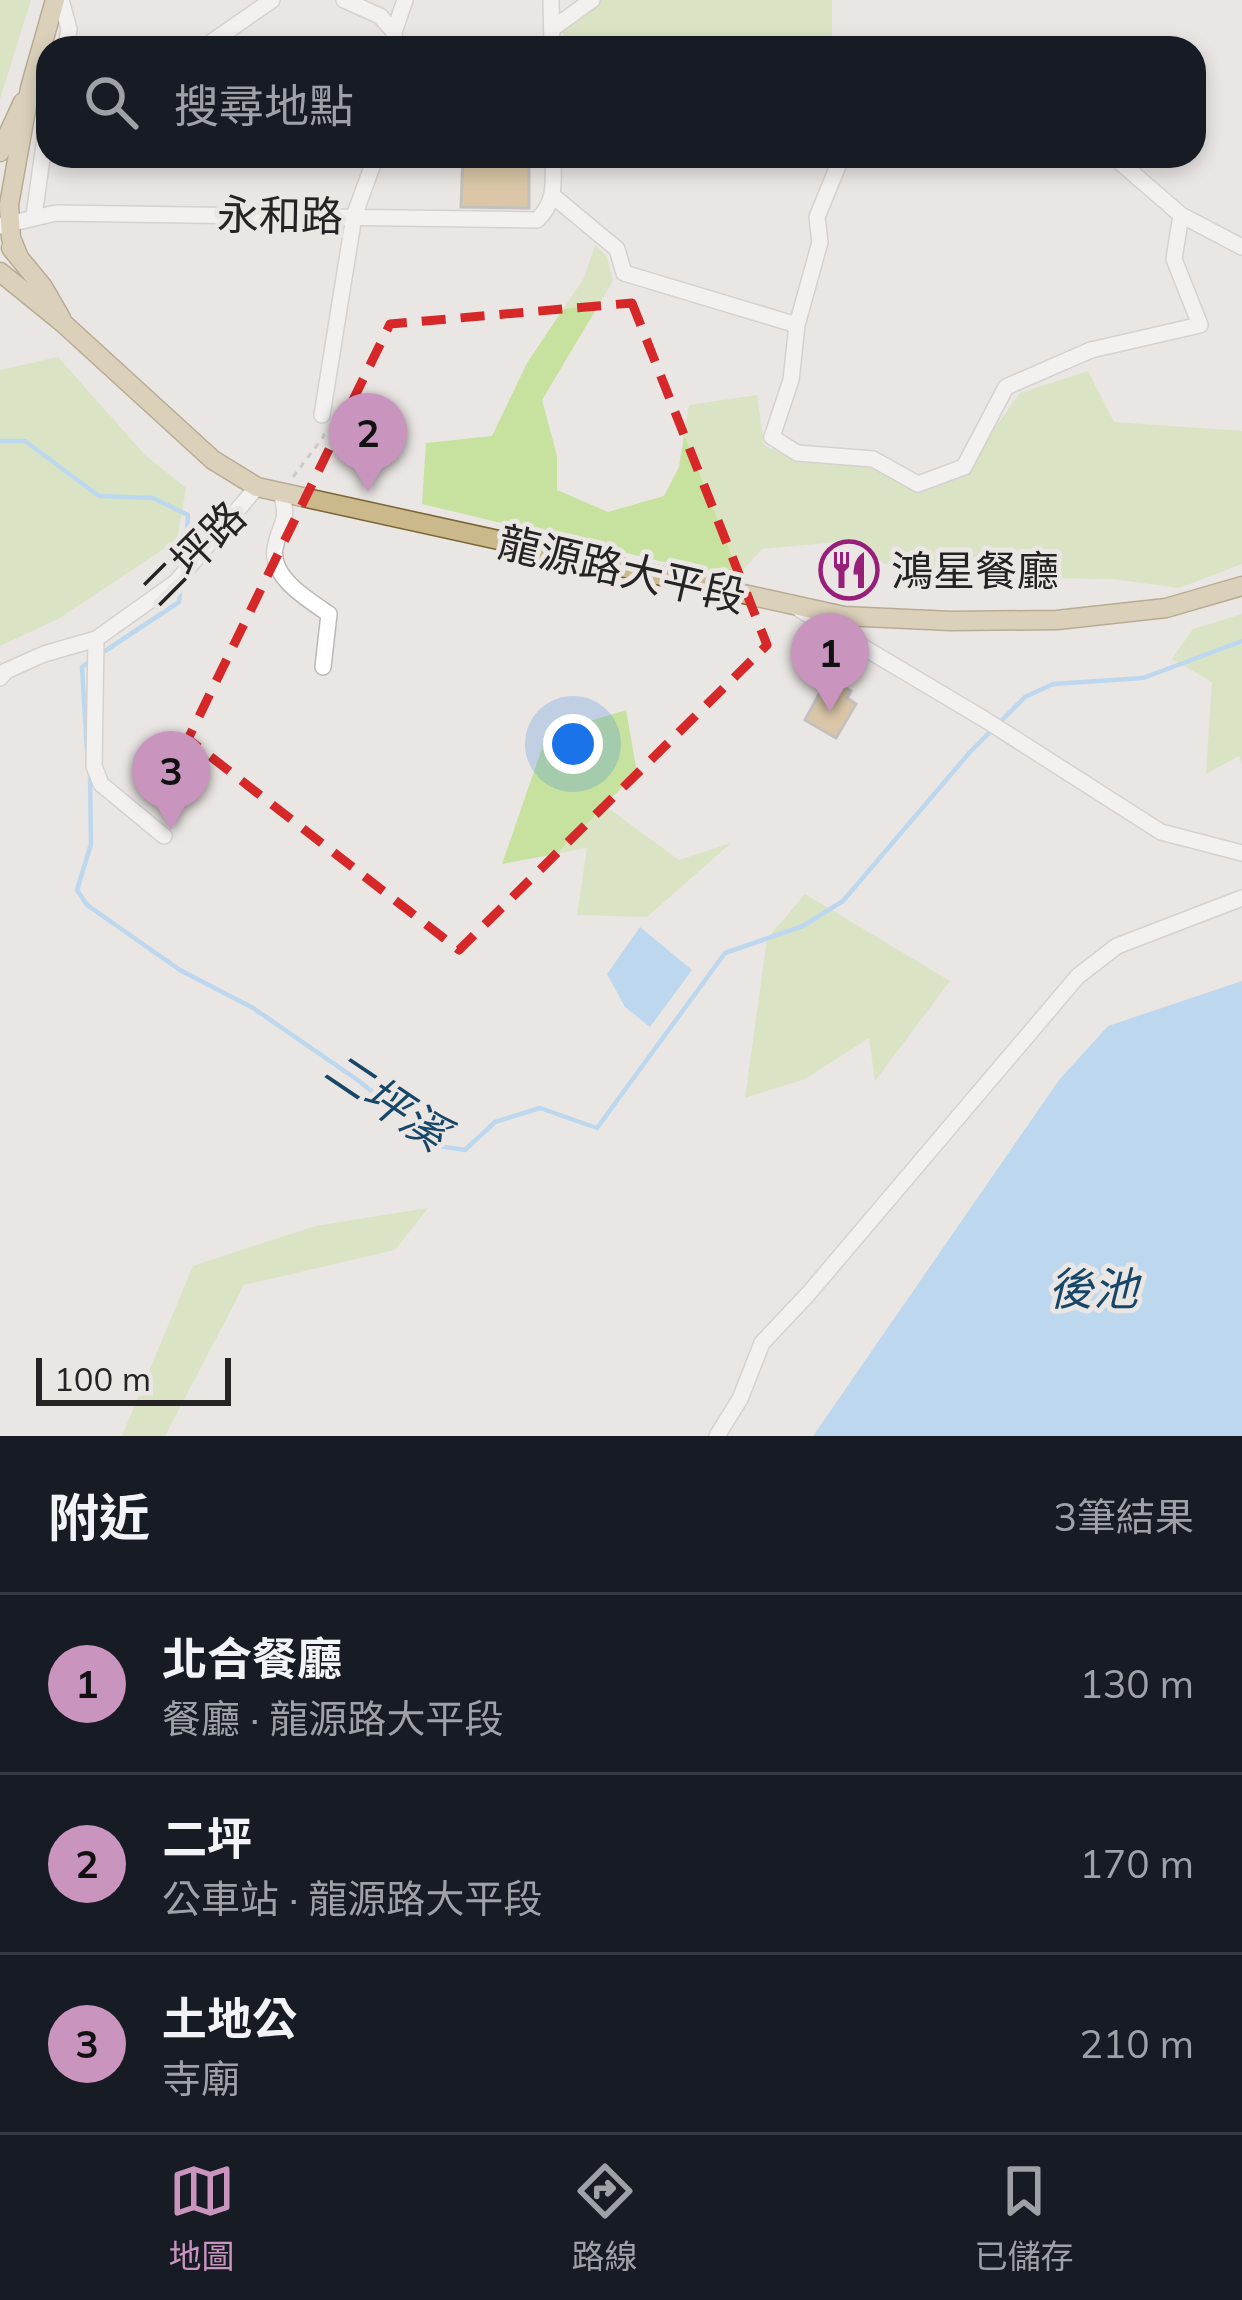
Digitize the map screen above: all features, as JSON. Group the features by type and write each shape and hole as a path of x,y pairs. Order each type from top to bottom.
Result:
{"main road":[{"path":"47,36 58,0"},
{"path":"2,226 36,69"},
{"path":"0,152 30,88"},
{"path":"0,140 13,122"},
{"name":"龍源路大平段","path":"2,226 63,322"},
{"name":"龍源路大平段","path":"0,272 63,322 213,460 256,487 844,616 1058,620 1166,608 1242,586"}],"street":[{"path":"58,0 67,36"},
{"path":"220,36 272,0"},
{"path":"344,0 380,16 392,36"},
{"path":"395,36 405,0"},
{"path":"551,0 552,36"},
{"path":"552,29 592,0"},
{"path":"34,215 41,168"},
{"path":"322,415 354,216 372,168"},
{"path":"552,168 551,202 617,248 624,273 797,325"},
{"path":"837,168 817,218 820,242 797,325 791,380 772,437 797,453 873,460 917,484 964,467 1006,387 1091,350 1200,326 1174,259 1181,214"},
{"path":"1127,168 1181,214 1242,247"},
{"name":"永和路","path":"2,226 34,215 537,220 551,202"},
{"name":"二坪路","path":"0,678 44,654 96,639 176,582 256,487"},
{"path":"280,493 288,516 275,546 275,561 292,587 329,614 323,667"},
{"path":"796,608 984,719 1161,832 1242,854"},
{"path":"96,639 94,766 101,784 164,836"},
{"path":"717,1436 740,1400 762,1343 1078,976 1117,946 1242,898"}],"path":[{"path":"280,493 324,436 322,415"}],"highlighted area":[{"path":"632,303 767,645 459,950 188,739 390,324"}],"green space":[{"path":"0,0 31,0 0,99"},
{"path":"595,0 832,0 832,36 563,36 562,23"},
{"path":"595,245 607,257 613,281 542,400 557,456 557,490 608,512 664,496 679,467 689,405 757,395 764,445 799,462 870,465 915,492 958,479 1020,393 1088,371 1114,422 1242,431 1242,564 1179,588 1113,579 960,578 885,564 849,541 762,549 735,579 422,504 426,443 492,436 527,363 584,278"},
{"path":"58,357 145,455 186,488 177,540 58,619 0,646 0,370"},
{"path":"1242,614 1242,765 1239,756 1206,774 1212,682 1172,659 1193,629"},
{"path":"626,710 637,773 604,805 679,860 731,843 647,917 577,915 587,848 502,864 547,734"},
{"path":"805,894 950,981 875,1081 869,1038 805,1079 745,1098 767,939"},
{"path":"428,1208 395,1250 244,1285 165,1436 122,1436 193,1266 315,1226"}],"water":[{"path":"640,927 692,970 650,1027 625,1007 607,974"},
{"name":"後池","path":"1242,981 1242,1436 813,1436 1059,1080 1108,1026"}],"building":[{"path":"463,168 529,168 529,208 461,207"},
{"name":"鴻星餐廳","path":"858,549 863,588 840,591 835,552"},
{"path":"837,683 851,691 847,698 856,704 836,738 805,720 823,687 832,692"}],"waterway":[{"name":"二坪溪","path":"0,441 25,441 99,496 153,498 188,515 185,562"},
{"name":"二坪溪","path":"102,653 179,602 181,586"},
{"name":"二坪溪","path":"90,773 91,844 77,890 87,905 180,970 253,1008 359,1081 439,1146 465,1150 495,1122 540,1108 597,1128 725,953 803,926 843,901 970,752 1025,697 1053,684 1143,678 1242,641"},
{"name":"二坪溪","path":"87,750 82,667 93,659"}],"place":[{"name":"二坪","path":"368,492"},
{"name":"鴻星餐廳","path":"849,570"},
{"name":"北合餐廳","path":"830,712"},
{"name":"土地公","path":"171,830"}]}
